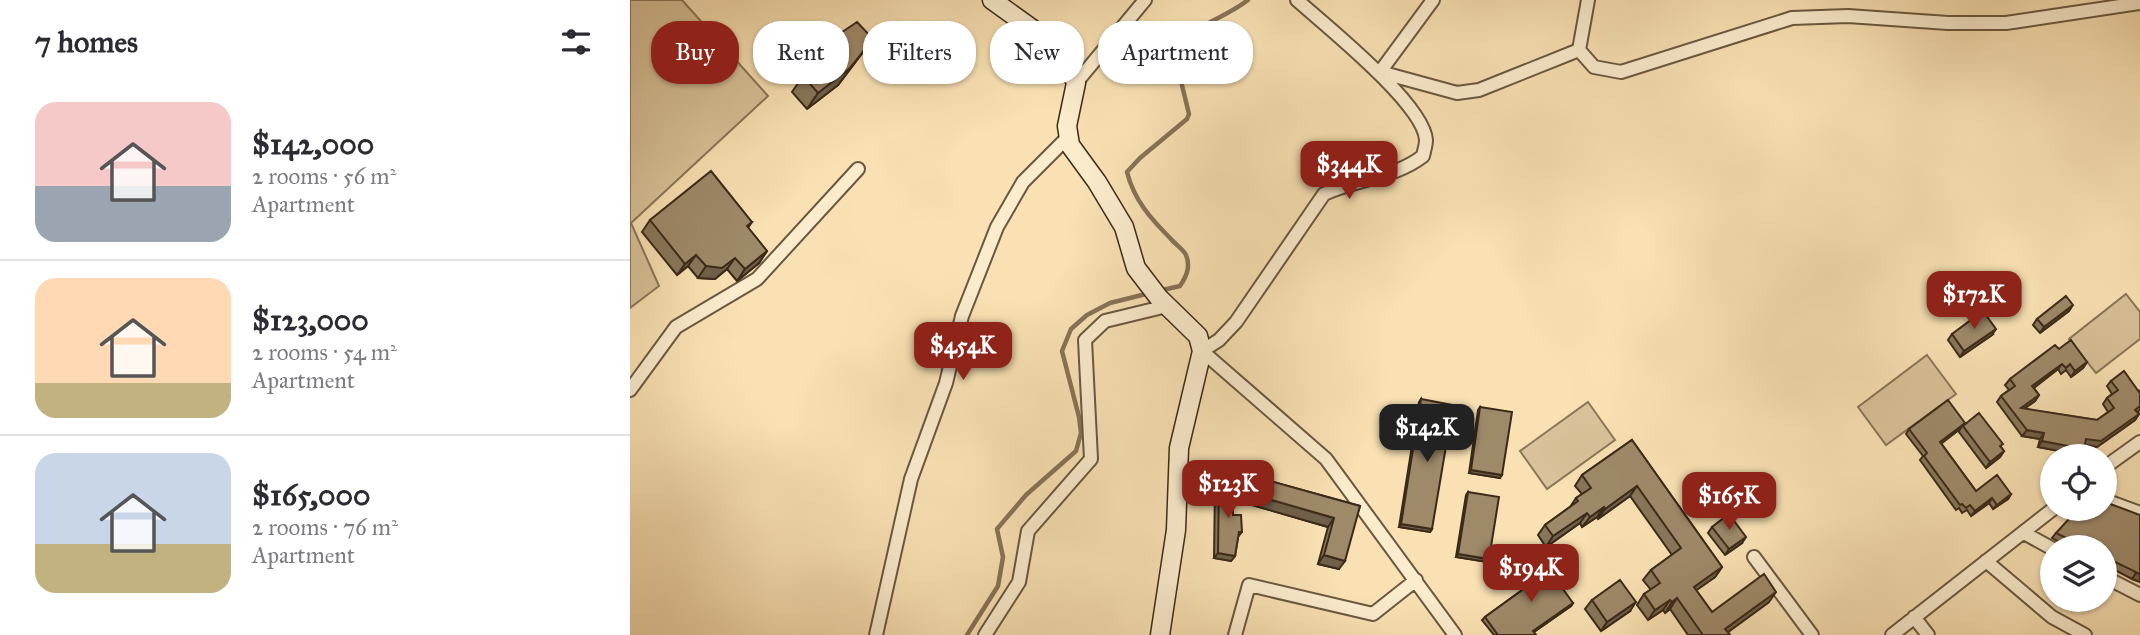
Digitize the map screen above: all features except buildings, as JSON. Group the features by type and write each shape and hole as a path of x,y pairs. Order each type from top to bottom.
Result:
{"main road":[{"path":"992,0 1021,21"},
{"path":"1076,84 1067,127 1070,145 1097,182 1124,227 1136,268 1158,297 1198,336 1202,351 1179,448 1176,530 1160,635"}],"street":[{"path":"1084,73 1145,0"},
{"path":"1297,0 1380,72 1420,121 1426,140 1423,156 1409,167 1342,186 1324,194 1236,322 1219,340 1202,351 1326,459 1455,635"},
{"path":"1380,72 1433,0"},
{"path":"1579,50 1588,0"},
{"path":"1579,50 1594,67 1621,72 1792,18 1847,16 1948,23 2006,23 2140,1"},
{"path":"1380,72 1457,93 1479,90 1579,50"},
{"path":"876,635 911,479 946,383 962,316 997,227 1023,182 1069,136"},
{"path":"630,390 676,327 757,278 858,169"},
{"path":"985,635 1019,582 1028,531 1090,459 1085,340 1105,321 1158,297"},
{"path":"2117,458 2140,442"},
{"path":"2117,504 2140,513"},
{"path":"1892,635 2040,520"},
{"path":"2024,533 2040,542"},
{"path":"1754,557 1812,635"},
{"path":"1986,561 2052,617 2085,635"},
{"path":"1236,635 1249,585 1373,614 1416,580"},
{"path":"2117,584 2140,595"},
{"path":"1914,617 1928,635"}],"shaded area":[{"path":"630,0 682,0 701,21 651,21 651,84 739,84 739,64 753,79 753,84 757,84 768,96 631,223 659,286 630,308"},
{"path":"2126,294 2140,312 2140,339 2096,373 2069,339"},
{"path":"1927,355 1956,394 1886,445 1858,407"},
{"path":"1588,402 1615,440 1547,489 1520,451"}],"waterway":[{"path":"1158,291 1180,286 1187,272 1186,255 1144,209 1127,172 1187,119 1189,114 1180,77 1171,57 1173,47 1190,33 1248,0"},
{"path":"967,635 998,586 1003,557 997,529 1026,495 1076,451 1081,433 1079,417 1062,351 1071,329 1087,315 1110,303 1150,293"}]}
